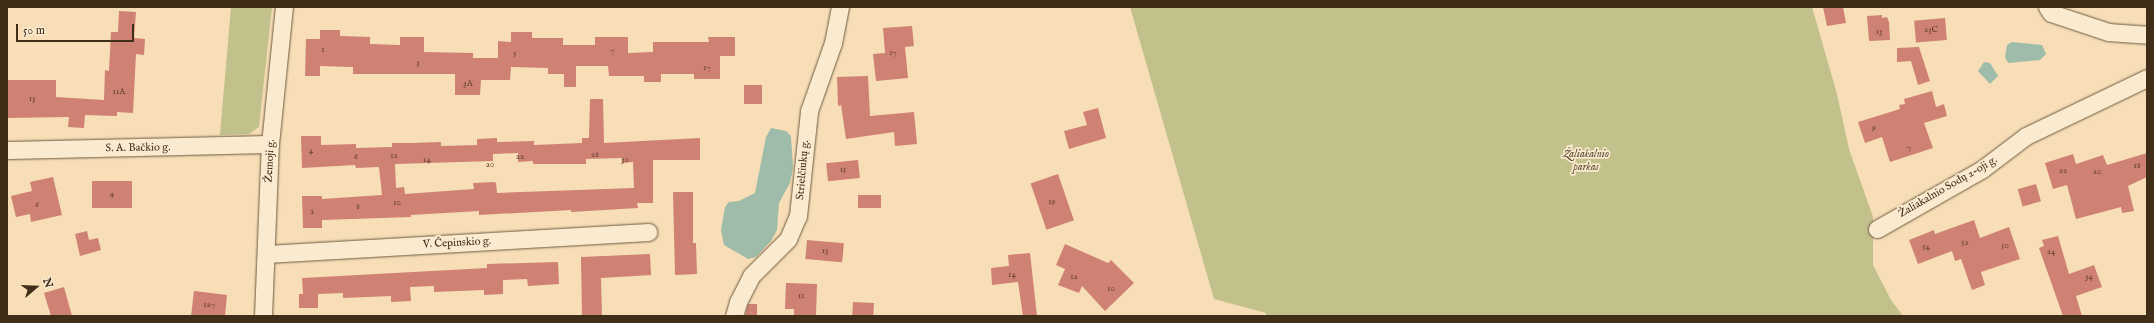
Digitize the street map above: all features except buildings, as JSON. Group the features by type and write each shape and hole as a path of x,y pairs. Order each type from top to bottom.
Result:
{"street":[{"name":"Žemoji g.","path":"263,316 270,144 284,7"},
{"name":"Strielčiukų g.","path":"734,316 738,302 751,276 788,239 798,216 809,111 833,43 840,7"},
{"path":"2047,7 2051,13 2108,32 2147,35"},
{"name":"Žaliakalnio Sodų 2-oji g.","path":"1876,229 1981,170 2026,136 2147,78"},
{"name":"S. A. Bačkio g.","path":"7,150 270,144"},
{"name":"V. Čepinskio g.","path":"266,254 648,232"}],"green space":[{"path":"231,7 272,7 259,127 249,134 220,135"},
{"name":"Žaliakalnio parkas","path":"1130,7 1812,7 1837,94 1849,149 1873,217 1873,265 1891,300 1903,316 1266,316 1266,313 1214,299"}],"shaded area":[{"path":"2012,42 2042,45 2046,54 2040,60 2008,63 2005,57 2007,45"},
{"path":"1984,62 1990,63 1998,76 1990,84 1978,71"},
{"path":"771,128 786,131 791,136 793,168 790,183 779,203 777,230 771,241 756,257 748,259 724,245 721,230 725,207 729,202 739,201 755,193 766,137"}]}
